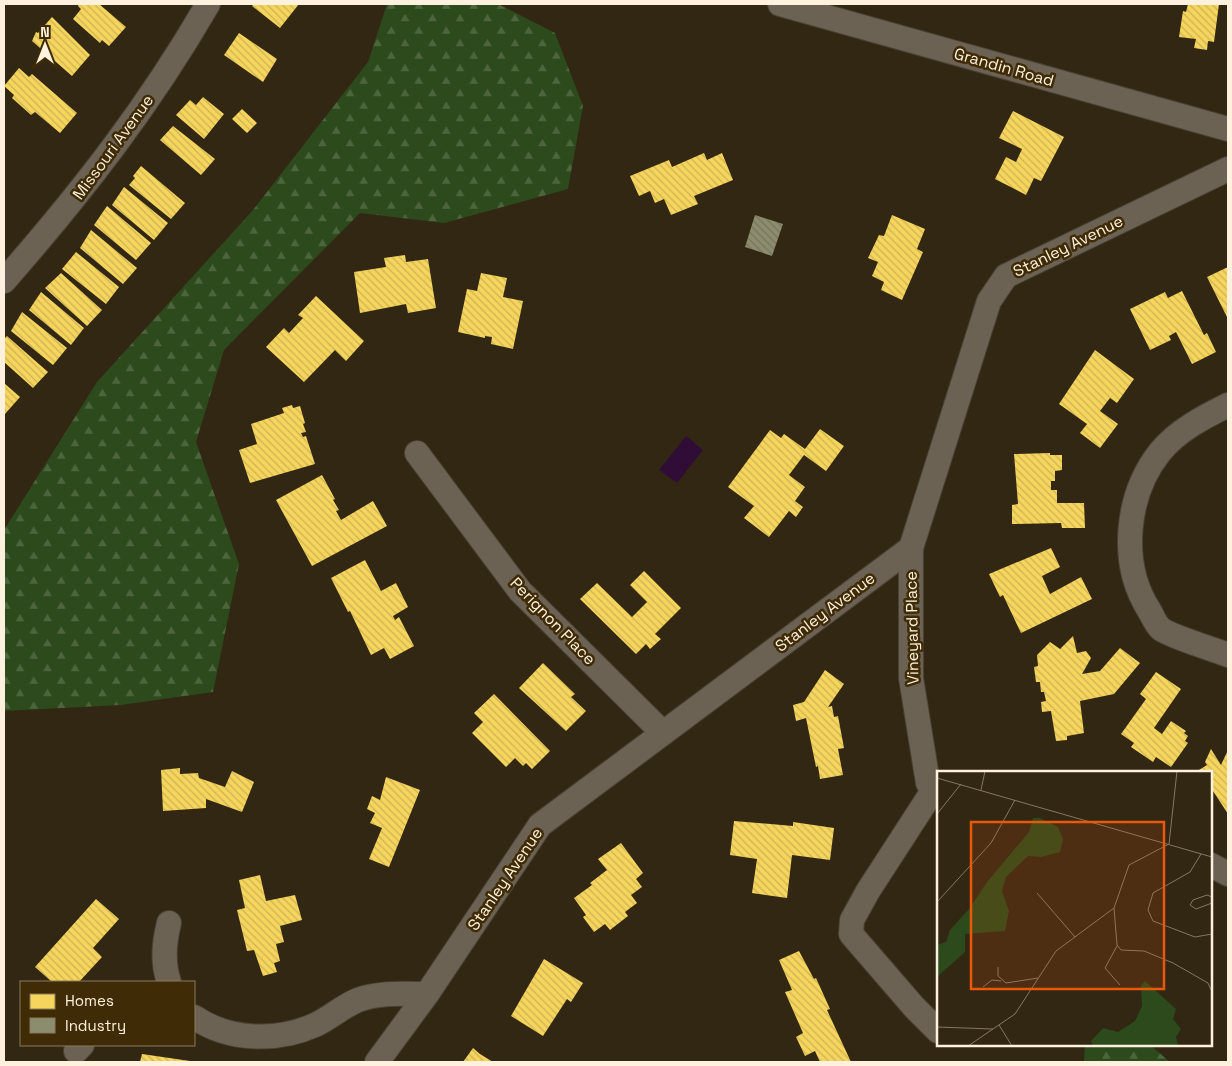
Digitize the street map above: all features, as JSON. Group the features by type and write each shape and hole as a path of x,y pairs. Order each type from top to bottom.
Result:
{"street":[{"name":"Missouri Avenue","path":"4,281 66,211 126,134 180,52 208,4"},
{"name":"Grandin Road","path":"780,4 1228,130"},
{"name":"Stanley Avenue","path":"377,1062 427,994 540,825 911,548 989,301 1006,276 1228,169"},
{"path":"1228,405 1184,430 1161,452 1149,471 1139,495 1132,522 1130,558 1134,577 1143,601 1161,628 1228,656"},
{"name":"Perignon Place","path":"417,453 520,591 663,732"},
{"name":"Vineyard Place","path":"911,548 911,678 928,783 936,791"},
{"path":"936,791 868,891 852,920 852,934 918,1011 937,1030"},
{"path":"1212,866 1228,874"},
{"path":"169,923 164,942 164,961 169,981"},
{"path":"195,1018 218,1030 260,1038 296,1032 317,1024 357,1000 380,994 427,994"}],"green space":[{"path":"387,4 498,4 555,33 583,106 568,189 444,223 360,213 224,350 196,442 239,564 213,692 121,705 4,711 4,530 97,382 253,210 368,62"},
{"path":"1085,1046 1151,1046 1170,1062 1084,1062"}],"shaded area":[{"path":"686,436 703,450 677,483 659,470"}],"building: Homes":[{"path":"79,4 99,4 126,27 109,46 102,40 100,43 73,19 81,9 78,6"},
{"path":"254,4 299,4 280,28 252,6"},
{"path":"1188,4 1219,4 1214,42 1208,41 1207,50 1194,48 1196,39 1179,37 1183,11 1186,12"},
{"path":"52,17 90,55 72,76 32,41 36,32 38,33"},
{"path":"239,33 277,59 263,82 224,55"},
{"path":"19,68 29,77 32,74 77,113 60,133 35,112 31,115 12,98 14,95 4,86"},
{"path":"203,97 224,114 204,139 176,115 190,100 196,105"},
{"path":"242,109 257,123 247,133 232,119"},
{"path":"1013,111 1064,137 1041,181 1034,178 1026,195 995,179 1006,157 1016,162 1022,149 999,138"},
{"path":"173,126 215,159 201,175 160,140"},
{"path":"704,153 707,160 722,153 733,180 694,196 698,204 671,215 664,199 655,203 650,191 639,196 630,176 669,160 672,167"},
{"path":"141,166 185,203 171,219 129,185"},
{"path":"124,187 168,223 154,240 112,205"},
{"path":"107,206 151,243 136,260 94,225"},
{"path":"892,215 925,229 917,249 923,252 902,300 881,290 884,282 872,276 878,262 868,258 879,235 884,236"},
{"path":"91,230 137,268 123,284 80,248"},
{"path":"76,252 119,287 106,304 62,269"},
{"path":"405,255 406,262 428,259 436,308 408,313 406,304 360,313 354,272 386,267 384,258"},
{"path":"1228,267 1228,319 1207,277"},
{"path":"61,273 102,310 87,326 45,288"},
{"path":"481,273 507,278 503,297 523,301 513,349 491,344 492,337 485,336 485,338 458,332 467,289 477,291"},
{"path":"1182,291 1204,335 1207,333 1216,352 1192,364 1176,332 1169,336 1171,340 1150,350 1130,309 1165,292 1168,298"},
{"path":"41,292 84,328 71,345 29,310"},
{"path":"316,296 364,341 346,361 335,350 304,382 266,347 284,328 289,333 303,318 298,315"},
{"path":"22,312 67,348 53,365 11,331"},
{"path":"7,336 48,372 33,388 4,362 4,339"},
{"path":"1095,350 1134,379 1117,403 1110,398 1100,411 1118,424 1100,448 1080,433 1087,424 1059,404"},
{"path":"4,383 20,397 5,414 4,413"},
{"path":"292,405 293,408 300,406 306,432 301,433 303,437 306,436 315,464 250,483 239,450 257,444 251,424 284,413 282,408"},
{"path":"820,429 844,446 826,471 804,455 789,475 805,487 795,501 803,507 796,517 789,511 769,537 744,518 754,506 728,487 770,430 781,438 784,434 805,449"},
{"path":"1050,453 1050,455 1062,455 1062,470 1055,471 1055,481 1051,481 1051,490 1057,490 1057,503 1084,503 1085,528 1062,528 1061,523 1012,524 1012,505 1018,504 1014,454"},
{"path":"322,475 335,499 333,500 339,510 336,511 341,520 373,501 387,526 312,566 276,500"},
{"path":"1051,548 1060,567 1042,576 1050,594 1081,577 1092,599 1021,633 1003,595 1000,597 989,574"},
{"path":"365,560 381,591 396,583 408,607 393,616 395,620 399,617 414,646 390,659 384,648 371,655 350,611 348,612 331,578"},
{"path":"644,571 681,608 655,634 661,639 650,649 646,644 636,654 580,599 597,583 632,617 647,602 630,585"},
{"path":"1073,636 1077,653 1086,651 1091,658 1082,674 1100,671 1120,648 1140,663 1114,694 1080,701 1084,733 1067,736 1067,740 1056,741 1051,711 1042,712 1041,702 1046,701 1044,692 1041,692 1040,682 1036,682 1034,667 1038,666 1037,655 1050,642 1060,649"},
{"path":"543,663 575,694 571,697 586,711 566,731 519,688"},
{"path":"825,670 844,684 828,707 832,706 834,717 838,716 844,748 838,749 843,775 820,779 806,718 796,721 793,705 804,702"},
{"path":"1156,672 1181,689 1154,728 1162,734 1171,721 1186,731 1184,733 1188,736 1185,741 1188,743 1171,767 1156,757 1153,762 1131,747 1134,743 1121,734 1146,699 1140,694"},
{"path":"494,694 550,751 532,769 526,763 523,766 515,758 506,767 472,733 483,722 474,713"},
{"path":"1211,749 1221,765 1228,750 1228,814 1212,790 1212,771 1199,770 1207,765 1205,762"},
{"path":"180,768 180,774 198,773 199,778 225,787 232,771 254,782 242,812 206,799 206,808 163,811 161,770"},
{"path":"386,777 420,790 389,867 369,859 382,828 370,823 375,813 367,809 372,796 380,800"},
{"path":"734,821 793,826 793,822 834,828 830,860 792,855 787,898 752,893 757,859 730,855"},
{"path":"621,843 643,873 636,879 642,887 631,895 637,903 625,912 628,916 610,930 605,924 594,932 583,917 586,915 574,898 592,885 590,883 607,870 598,859"},
{"path":"260,875 266,901 295,895 302,920 280,926 284,942 276,944 280,961 274,963 277,972 263,976 254,950 247,951 237,910 245,908 239,880"},
{"path":"96,899 119,919 93,948 102,957 80,981 51,981 35,967"},
{"path":"799,951 814,979 816,978 830,1009 827,1010 851,1062 820,1062 815,1051 805,1056 796,1037 803,1033 785,992 792,990 779,960"},
{"path":"544,959 583,983 571,1002 567,999 543,1036 511,1016"},
{"path":"473,1048 480,1054 493,1062 463,1062"},
{"path":"142,1054 190,1061 190,1062 140,1062"}],"building: Industry":[{"path":"755,215 783,224 772,256 745,247"}]}
